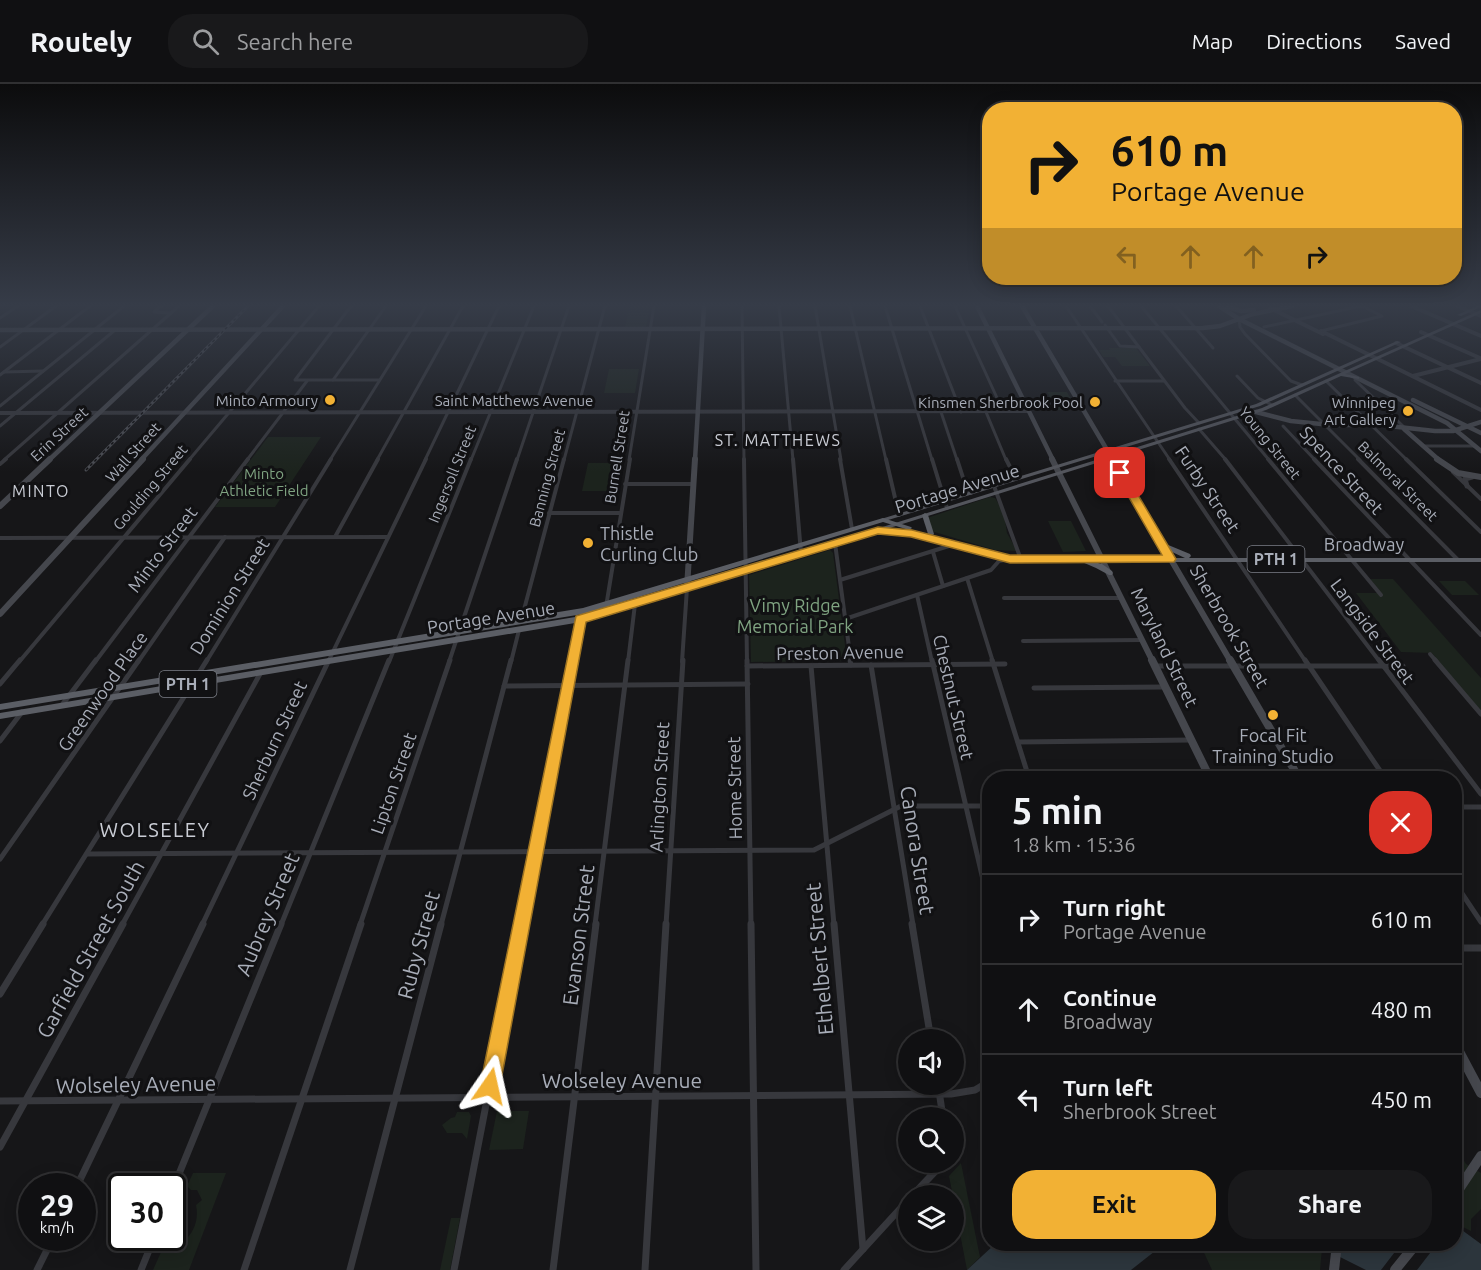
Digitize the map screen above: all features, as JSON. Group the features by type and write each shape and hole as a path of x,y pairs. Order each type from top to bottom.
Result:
{"highway":[{"path":"924,515 931,534"},
{"name":"Portage Avenue","path":"520,625 580,619 607,608 801,549 883,520"},
{"name":"Broadway","path":"883,520 994,552 1032,559"},
{"name":"Portage Avenue","path":"801,549 835,543 878,530"},
{"name":"Broadway","path":"878,530 906,532 1010,559 1480,560"},
{"path":"1161,544 1178,553 1202,559"},
{"path":"1073,559 1097,565 1109,573"},
{"name":"Portage Avenue","path":"0,706 332,652 395,646 520,625 635,604 687,584"},
{"name":"Portage Avenue","path":"0,716 328,662 395,646"}],"main road":[{"name":"Erin Street","path":"0,506 154,361"},
{"name":"Wall Street","path":"0,614 232,361"},
{"name":"Arlington Street","path":"687,584 701,361"},
{"name":"Maryland Street","path":"1004,361 1206,771"},
{"name":"Sherbrook Street","path":"1055,361 1295,771"},
{"path":"1327,361 1433,416 1481,435"},
{"name":"Portage Avenue","path":"1264,405 1272,405 1298,388 1326,381 1358,361"},
{"name":"Portage Avenue","path":"883,520 946,505 1232,416 1264,405 1298,388 1367,361"},
{"path":"1344,370 1377,382 1456,422 1481,451"},
{"path":"1366,382 1377,382"},
{"path":"1370,394 1372,390 1385,392"},
{"path":"1264,405 1280,417 1302,422"},
{"path":"1253,409 1291,421 1435,431"},
{"path":"1271,415 1283,426 1284,423 1291,421"},
{"path":"1414,436 1415,432 1462,428 1481,422"},
{"path":"1407,429 1453,472 1481,477"},
{"name":"Portage Avenue","path":"878,530 924,515 971,493 995,489 1017,479 1058,470"},
{"path":"1462,1057 1481,1093"},
{"path":"1462,1185 1481,1156"},
{"path":"1334,1270 1336,1251"},
{"path":"1395,1270 1410,1251"}],"street":[{"path":"0,375 18,361"},
{"path":"0,406 55,361"},
{"path":"0,426 77,361"},
{"path":"0,464 116,361"},
{"name":"Goulding Street","path":"0,684 273,361"},
{"path":"308,361 295,380 379,380"},
{"path":"333,381 347,361"},
{"name":"Dominion Street","path":"0,994 361,413 391,361"},
{"path":"335,537 432,361"},
{"name":"Sherburn Street","path":"83,1173 472,361"},
{"name":"Ingersoll Street","path":"395,646 511,361"},
{"name":"Lipton Street","path":"244,1270 550,361"},
{"name":"Banning Street","path":"520,625 590,361"},
{"name":"Burnell Street","path":"607,608 645,361"},
{"name":"Home Street","path":"743,361 756,1270"},
{"path":"784,361 801,549"},
{"path":"824,361 852,530"},
{"path":"863,361 899,515"},
{"path":"902,361 946,505"},
{"path":"942,361 961,412"},
{"path":"980,361 1003,411"},
{"name":"Furby Street","path":"1102,361 1380,771"},
{"name":"Langside Street","path":"1150,361 1481,794"},
{"name":"Young Street","path":"1188,361 1380,595"},
{"name":"Balmoral Street","path":"1272,361 1298,388 1325,424 1458,560"},
{"path":"1383,361 1481,410"},
{"path":"1434,361 1481,383"},
{"path":"1413,376 1472,361"},
{"path":"4,372 43,371"},
{"path":"1237,376 1264,405"},
{"path":"1357,378 1354,380 1407,429"},
{"name":"Minto Street","path":"62,705 307,381"},
{"path":"1115,381 1164,381"},
{"path":"1326,381 1481,532"},
{"path":"986,411 1013,476 1017,479"},
{"name":"Saint Matthews Avenue","path":"0,413 1029,411"},
{"path":"941,412 967,490 971,493"},
{"name":"Spence Street","path":"1283,426 1481,635"},
{"path":"1425,446 1478,445"},
{"path":"1453,472 1481,499"},
{"path":"1467,486 1465,480 1472,477"},
{"path":"625,484 693,484"},
{"path":"995,489 1020,557"},
{"path":"549,513 620,513"},
{"name":"Greenwood Place","path":"0,859 225,537"},
{"path":"0,538 388,537"},
{"path":"835,543 851,665"},
{"path":"840,580 952,545"},
{"path":"933,552 943,586"},
{"path":"845,619 991,570 999,561 1010,559"},
{"path":"967,578 1027,771"},
{"name":"Arlington Street","path":"645,1270 687,584"},
{"name":"Chestnut Street","path":"917,595 982,875"},
{"path":"1004,598 1121,598"},
{"name":"Evanson Street","path":"553,1270 635,604"},
{"path":"454,1270 580,619"},
{"name":"Ruby Street","path":"350,1270 520,625"},
{"path":"1023,641 1142,640"},
{"name":"Aubrey Street","path":"179,1173 395,646"},
{"path":"1430,654 1481,714"},
{"name":"Preston Avenue","path":"747,666 1005,664"},
{"name":"Canora Street","path":"872,665 929,1029"},
{"name":"Ethelbert Street","path":"811,666 863,1249"},
{"path":"1155,666 1403,666"},
{"name":"Garfield Street South","path":"0,1147 261,672"},
{"path":"504,686 748,684"},
{"path":"1034,688 1165,687"},
{"path":"0,741 22,712"},
{"path":"1018,742 1191,740"},
{"path":"87,854 814,850 900,806 982,806"},
{"path":"1462,807 1481,807"},
{"path":"1462,894 1481,922"},
{"path":"1462,948 1481,948"},
{"name":"Wolseley Avenue","path":"964,1092 982,1085"},
{"name":"Wolseley Avenue","path":"0,1101 898,1094"},
{"path":"922,1185 934,1173"},
{"path":"844,1270 898,1211"},
{"path":"37,1270 46,1251"},
{"path":"141,1270 149,1251"}],"green space":[{"path":"1118,361 1146,361 1150,366 1122,366"},
{"path":"609,369 639,369 635,393 604,393"},
{"path":"1047,392 1067,392 1077,410 1057,410"},
{"name":"Minto Athletic Field","path":"268,437 321,437 275,507 215,507"},
{"path":"588,463 622,463 618,491 582,491"},
{"path":"990,497 995,498 1004,513 1007,533 1017,551 995,550 931,531 927,518"},
{"path":"1048,521 1071,521 1086,551 1063,552"},
{"name":"Vimy Ridge Memorial Park","path":"830,550 833,553 847,661 751,662 749,575"},
{"path":"1370,579 1393,579 1481,678 1481,713 1432,653 1401,652 1356,593 1381,593"},
{"path":"1439,581 1465,581 1479,595 1452,595"},
{"path":"497,1111 529,1111 523,1149 489,1150"},
{"path":"457,1112 469,1112 471,1116 467,1139 462,1133 447,1133 442,1125 455,1117"},
{"path":"1462,1157 1466,1164 1481,1173 1481,1209 1471,1219 1471,1231 1462,1226"},
{"path":"193,1173 226,1173 189,1270 153,1270 161,1252 186,1251 186,1240 196,1222 196,1205 202,1200 197,1190 191,1190 187,1186"},
{"path":"952,1173 963,1173 980,1257 967,1270 963,1251 964,1185 951,1185 949,1176"},
{"path":"451,1218 460,1218 450,1270 440,1270"},
{"path":"1203,1251 1322,1251 1320,1270 1212,1270"}],"shaded area":[{"path":"1462,1230 1481,1244 1481,1270 1366,1270 1328,1251 1462,1251"},
{"path":"987,1251 1155,1251 1131,1270 967,1270"}],"pier":[{"path":"1396,1251 1432,1251 1417,1270 1381,1270"}],"railway":[{"path":"86,470 193,361"}],"place":[{"name":"Minto Armoury","path":"330,400"},
{"name":"Kinsmen Sherbrook Pool","path":"1095,402"},
{"name":"Winnipeg Art Gallery","path":"1408,411"},
{"name":"Thistle Curling Club","path":"588,543"},
{"name":"Focal Fit Training Studio","path":"1273,715"}],"district":[{"name":"ST. MATTHEWS","path":"778,440"},
{"name":"MINTO","path":"41,491"},
{"name":"WOLSELEY","path":"155,829"}],"route":[{"path":"490,1086 580,619 878,530 912,533 991,556 1010,559 1170,559 1120,473"}]}
